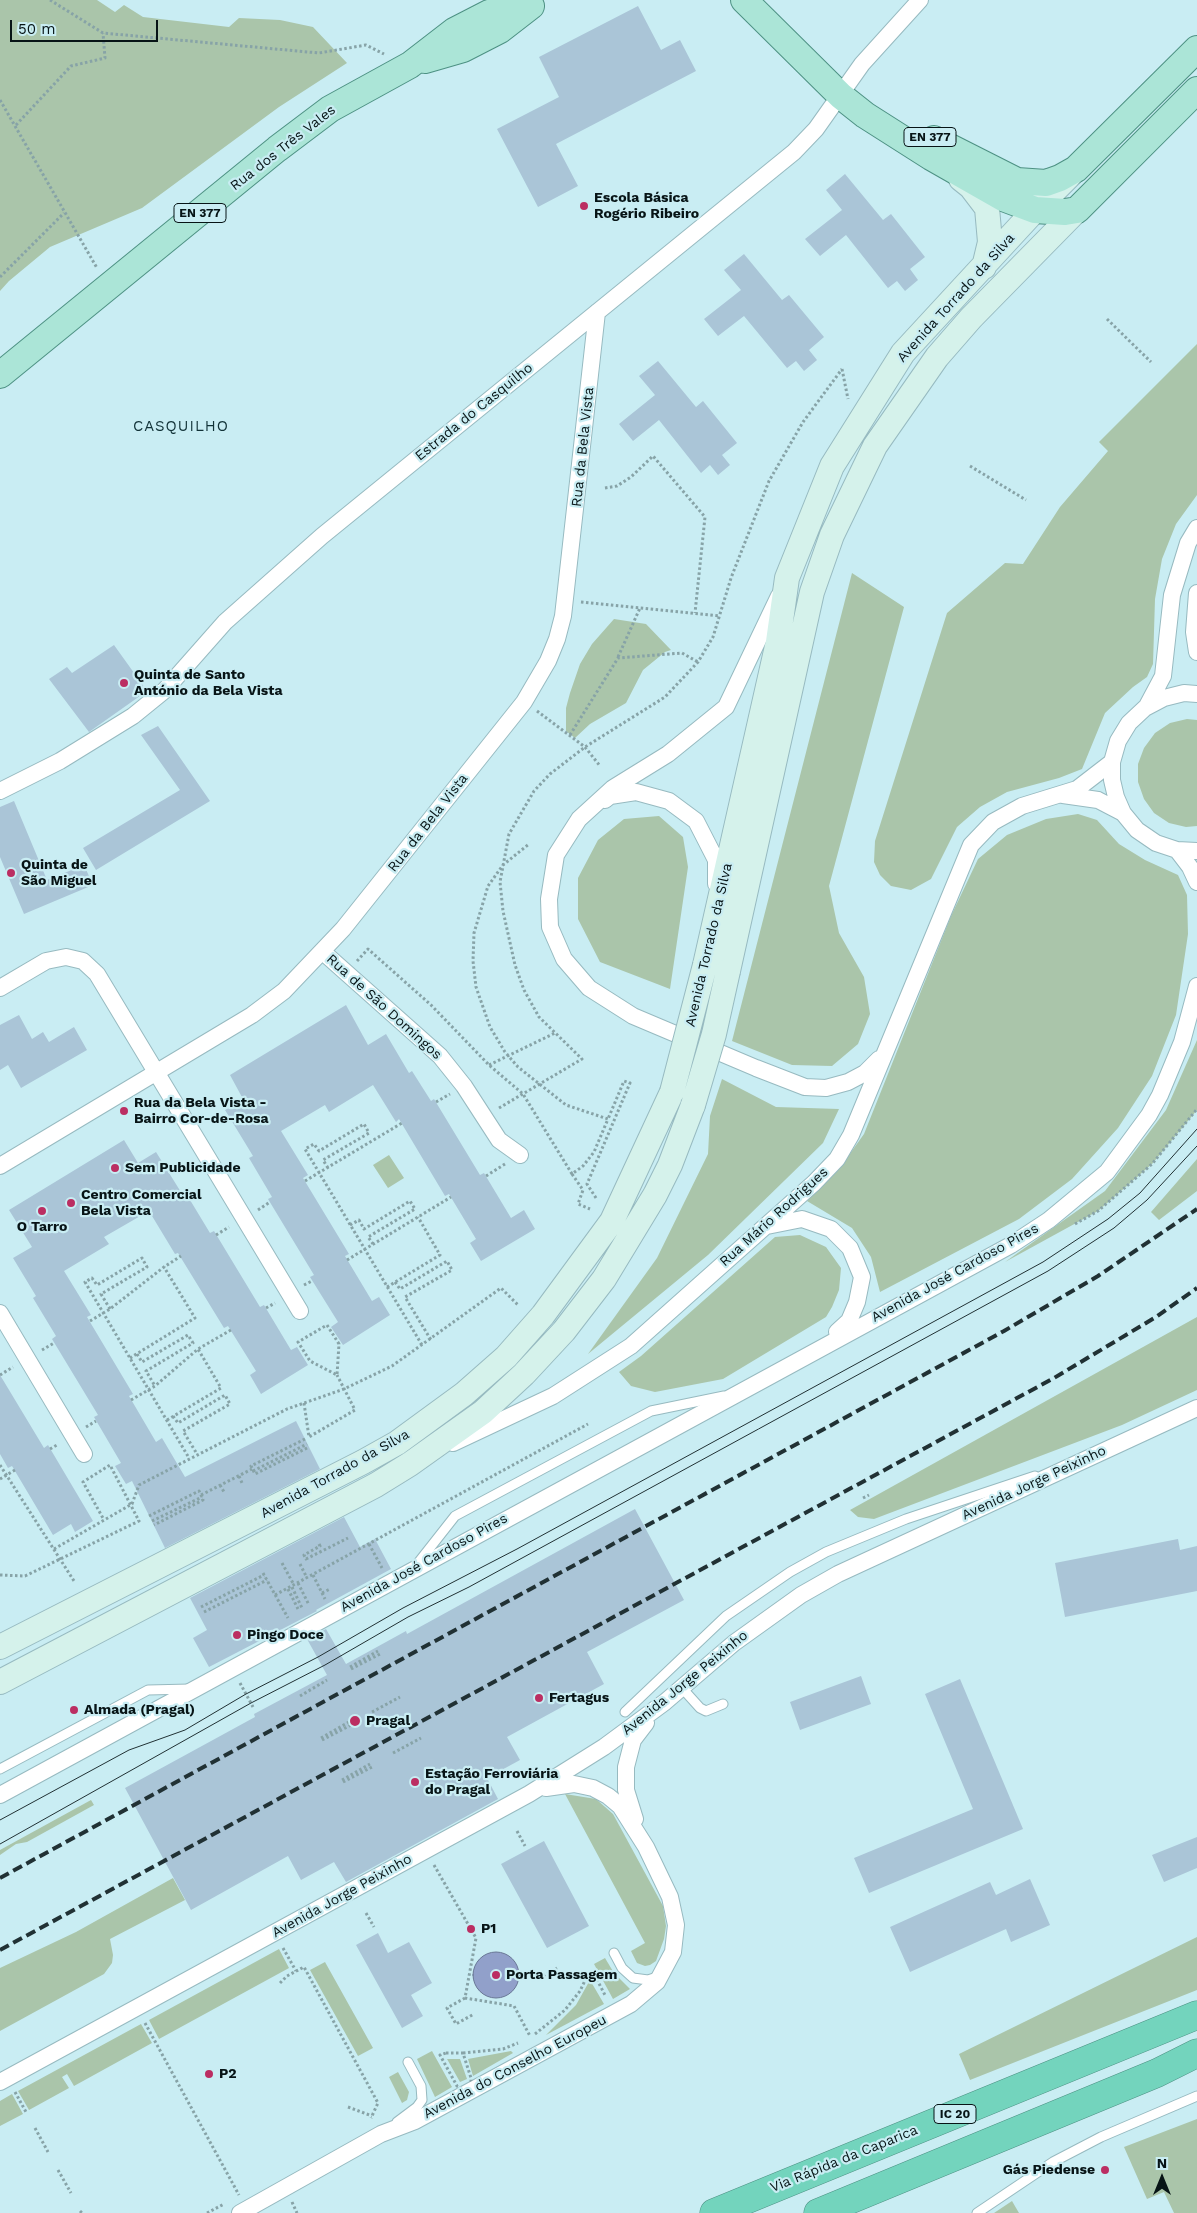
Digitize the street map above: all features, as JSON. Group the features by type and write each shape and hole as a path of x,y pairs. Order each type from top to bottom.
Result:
{"highway":[{"name":"Via Rápida da Caparica","path":"714,2213 1197,2015"},
{"path":"818,2213 1157,2073 1197,2053"},
{"path":"1157,2073 1197,2062"}],"main road":[{"name":"Rua dos Três Vales","path":"0,375 276,149 330,109 410,65 454,31 489,13 529,0"},
{"name":"Rua dos Três Vales","path":"410,65 463,49 500,30 539,0"},
{"name":"EN 377","path":"744,0 841,96 865,115 931,157 1015,205 1035,210 1065,212 1077,210"},
{"name":"Avenida Torrado da Silva","path":"0,1647 364,1462 397,1443 464,1394 506,1357 543,1315 612,1221 672,1092 705,965 778,642 787,578 832,466 903,353 1035,210 1197,49"},
{"name":"Avenida Torrado da Silva","path":"2,1680 184,1583 327,1512 410,1464 459,1430 503,1394 544,1353 585,1306 622,1252 655,1195 670,1165 693,1105 714,1034 812,592 832,535 858,478 896,414 937,357 971,318 1197,90"},
{"name":"EN 377","path":"841,96 897,120 1017,181 1046,183 1076,169"},
{"path":"931,157 971,187 986,208 990,242 984,267"},
{"path":"937,357 959,319 1029,236 1035,210 1032,198 1017,181"},
{"path":"0,1629 44,1625"}],"street":[{"name":"Estrada do Casquilho","path":"0,791 60,761 133,716 165,690 226,622 322,536 794,152 816,129 862,64 920,0"},
{"name":"Rua da Bela Vista","path":"0,1166 156,1073 284,992 323,952 524,702 541,674 557,639 566,600 597,312"},
{"path":"1145,708 1163,676 1176,580 1188,543 1197,528"},
{"path":"787,578 726,707 668,754 613,788 580,819 556,855 549,899 550,927 564,959 589,988 633,1016 806,1087 826,1088 848,1082 865,1073 883,1056"},
{"path":"1197,593 1194,632 1197,652"},
{"path":"1197,694 1184,693 1164,698 1145,708 1129,723 1118,742 1112,762 1112,780 1116,797 1123,813 1137,830 1156,843 1177,850 1197,851"},
{"name":"Rua Mário Rodrigues","path":"410,1464 552,1396 631,1346 767,1226 837,1159 851,1135 971,845 993,822 1022,806 1077,789 1112,762"},
{"path":"580,819 610,796 636,792 669,801 696,821 716,860 715,918"},
{"name":"Rua Mário Rodrigues","path":"1061,795 1098,800 1123,813"},
{"path":"1177,850 1190,867 1197,882"},
{"name":"Rua de São Domingos","path":"323,952 440,1056 464,1086 499,1140 520,1155"},
{"path":"0,988 46,961 66,957 83,961 97,974 300,1311"},
{"name":"Avenida José Cardoso Pires","path":"0,1795 821,1346 1011,1245 1049,1220 1107,1172 1136,1135 1160,1094 1182,1042 1197,986"},
{"name":"Avenida José Cardoso Pires","path":"767,1226 802,1219 831,1229 850,1248 862,1277 857,1302 849,1321 821,1346"},
{"path":"0,1313 84,1454"},
{"name":"Avenida Jorge Peixinho","path":"0,2082 529,1794 604,1747 665,1702 734,1643 801,1595 838,1574 1197,1408"},
{"name":"Avenida do Conselho Europeu","path":"646,1847 626,1790 626,1767 633,1740 665,1702"},
{"name":"Avenida do Conselho Europeu","path":"240,2213 381,2134 415,2120 471,2091 631,2004 647,1992 662,1974 673,1952 676,1941 675,1915 664,1881 646,1847 620,1806 608,1796 593,1788 565,1784 529,1794"}],"lane":[{"path":"412,1570 455,1516 651,1411 734,1394"},
{"path":"625,1712 726,1616 790,1572 826,1552 906,1518 1094,1456"},
{"path":"0,1769 148,1690 195,1688"},
{"path":"682,1688 700,1708 706,1711 723,1704"},
{"path":"614,1953 622,1968 633,1978 648,1980 662,1974"},
{"path":"381,2134 411,2113 422,2100 421,2086 408,2062"},
{"path":"977,2213 1054,2162 1093,2141 1197,2096"},
{"path":"899,2190 1032,2123"}],"path":[{"path":"50,0 103,33 319,53 366,45 410,65"},
{"path":"16,125 71,66 106,58 103,33"},
{"path":"0,100 108,287"},
{"path":"0,277 64,213"},
{"path":"1107,320 1151,362"},
{"path":"842,369 848,399"},
{"path":"605,488 617,486 630,478 653,456 705,517 695,613"},
{"path":"970,466 1026,500"},
{"path":"566,600 720,616"},
{"path":"570,735 618,658 640,608"},
{"path":"618,658 682,653 698,662"},
{"path":"524,702 585,747 600,766"},
{"path":"530,844 503,864 488,886 474,933 473,961 482,1008 490,1028 508,1056 535,1082 566,1105 608,1119"},
{"path":"347,973 368,949 432,1005 489,1065 522,1094 583,1190 578,1204 590,1209"},
{"path":"489,1065 555,1033"},
{"path":"572,1174 594,1152 624,1081 630,1083 587,1184 596,1198"},
{"path":"305,1181 402,1123"},
{"path":"328,1168 323,1160 369,1133 364,1124 319,1152 314,1144 305,1150 422,1346"},
{"path":"347,1260 451,1197"},
{"path":"350,1225 359,1220 364,1229 410,1201 415,1209 368,1236 373,1244"},
{"path":"387,1286 440,1256 418,1217"},
{"path":"90,1321 110,1309 181,1256"},
{"path":"110,1309 101,1294 147,1267 142,1258 97,1285 92,1278 85,1282 189,1458"},
{"path":"395,1282 400,1289 447,1261 452,1270 405,1297 431,1340"},
{"path":"130,1358 196,1318 164,1267"},
{"path":"54,1549 132,1504 139,1485 196,1454 287,1409 344,1389 392,1366 431,1340 501,1288 518,1304"},
{"path":"304,1403 309,1437 354,1410 337,1375 339,1344 326,1324 298,1342 310,1361 337,1375"},
{"path":"131,1400 155,1386 198,1349 231,1330"},
{"path":"137,1354 142,1362 188,1335 193,1343 146,1371 155,1386"},
{"path":"167,1420 221,1388 198,1349"},
{"path":"173,1416 178,1423 225,1395 230,1404 183,1432 196,1454"},
{"path":"275,1595 588,1424"},
{"path":"254,1473 251,1466 305,1439"},
{"path":"153,1523 202,1497 220,1485 239,1476 254,1473 308,1445"},
{"path":"0,1465 74,1581"},
{"path":"0,1575 25,1576 139,1521 132,1504 110,1465 83,1482 104,1520"},
{"path":"0,1479 15,1470"},
{"path":"239,1476 242,1483"},
{"path":"220,1485 224,1492"},
{"path":"149,1516 199,1491 202,1497"},
{"path":"863,1498 869,1495"},
{"path":"319,1544 320,1546 304,1554 306,1559 348,1538"},
{"path":"369,1544 385,1574"},
{"path":"282,1563 293,1586 300,1608"},
{"path":"300,1564 307,1578"},
{"path":"201,1607 264,1574 289,1622"},
{"path":"313,1575 329,1605"},
{"path":"204,1612 267,1580"},
{"path":"293,1586 309,1605"},
{"path":"322,1593 330,1589"},
{"path":"351,1668 379,1652"},
{"path":"300,1696 327,1680"},
{"path":"244,1689 253,1707"},
{"path":"372,1712 400,1696"},
{"path":"322,1739 350,1724"},
{"path":"393,1753 422,1738"},
{"path":"343,1781 371,1766"},
{"path":"517,1831 525,1846"},
{"path":"431,1859 476,1938 465,1998"},
{"path":"366,1913 374,1927"},
{"path":"282,1947 296,1971"},
{"path":"280,1983 304,1967 378,2103 370,2121"},
{"path":"543,1976 557,1968"},
{"path":"463,2053 471,2078 471,2091 457,2086 440,2055 502,2049 530,2036 565,2010 580,1991 588,1974 593,1972 610,2003 626,1995 631,2004"},
{"path":"474,2014 456,2024 447,2008 465,1998 514,2006 530,2036"},
{"path":"145,2022 239,2196"},
{"path":"15,2093 26,2112"},
{"path":"348,2107 372,2116"},
{"path":"35,2128 48,2152"},
{"path":"58,2170 71,2193"},
{"path":"207,2213 248,2191"}],"green space":[{"path":"0,0 97,0 115,12 124,5 143,17 229,27 239,18 280,20 313,27 347,63 279,107 142,208 50,247 9,281 0,291"},
{"path":"1197,344 1197,495 1176,524 1162,559 1155,599 1153,664 1147,677 1133,687 1105,713 1082,769 1059,778 1007,792 980,807 957,827 931,879 911,890 891,886 880,875 874,862 875,841 947,613 1005,563 1023,564 1060,507 1108,451 1099,442"},
{"path":"852,573 904,607 829,886 839,933 864,977 870,1014 858,1044 832,1066 792,1065 732,1041"},
{"path":"614,619 646,624 671,650 665,652 643,670 626,703 590,724 575,738 566,731 566,708 570,693 580,664 592,644"},
{"path":"1187,719 1197,720 1197,826 1186,827 1169,823 1154,813 1144,799 1138,782 1138,764 1144,748 1155,733 1170,723"},
{"path":"1078,814 1097,820 1119,844 1145,860 1178,875 1187,895 1188,934 1176,1015 1152,1076 1118,1128 1072,1179 1019,1219 880,1292 871,1257 852,1228 807,1201 839,1169 864,1134 951,916 978,859 1007,835 1046,819"},
{"path":"659,816 683,837 688,867 670,989 600,962 578,919 578,878 598,840 624,819"},
{"path":"1197,1040 1197,1110 1152,1164 1098,1211 1005,1262 1105,1191 1166,1110"},
{"path":"722,1079 776,1107 839,1109 823,1143 708,1255 588,1354 657,1258 708,1154 710,1116"},
{"path":"389,1155 404,1178 388,1188 373,1165"},
{"path":"1197,1159 1197,1191 1159,1220 1151,1212"},
{"path":"800,1235 826,1247 841,1268 839,1290 826,1317 723,1379 655,1392 631,1386 619,1372 641,1356 775,1237"},
{"path":"1197,1317 1197,1390 1122,1425 874,1519 858,1517 850,1510"},
{"path":"565,1794 596,1799 613,1814 663,1906 666,1926 664,1939 656,1961 650,1965 645,1966 637,1963 631,1951 645,1943"},
{"path":"91,1800 94,1805 27,1842 16,1844 0,1855 0,1850"},
{"path":"173,1878 185,1900 110,1939 113,1955 112,1963 104,1974 0,2031 0,1968 76,1932"},
{"path":"1197,1937 1197,1990 970,2080 959,2054"},
{"path":"279,1949 289,1968 159,2039 149,2020"},
{"path":"605,1958 614,1973 630,1989 613,1999 594,1964"},
{"path":"325,1962 373,2048 358,2056 310,1970"},
{"path":"590,1980 604,2004 546,2035 576,2005"},
{"path":"141,2024 152,2043 74,2086 67,2074 62,2077 69,2088 29,2110 18,2091"},
{"path":"432,2051 452,2087 435,2097 417,2059"},
{"path":"511,2051 513,2053 473,2076 468,2059"},
{"path":"447,2059 460,2059 467,2079 460,2082"},
{"path":"398,2072 409,2092 407,2100 402,2103 389,2077"},
{"path":"12,2094 23,2114 0,2126 0,2101"},
{"path":"1197,2119 1197,2213 1174,2213 1164,2192 1147,2199 1124,2147"},
{"path":"1012,2201 1019,2213 994,2213"}],"water":[{"path":"496,1952 509,1956 515,1962 519,1975 515,1988 509,1994 496,1998 483,1994 477,1988 473,1975 477,1962 483,1956"}],"building":[{"name":"Escola Básica Rogério Ribeiro","path":"638,6 661,50 680,40 696,71 556,144 578,186 538,207 497,129 559,97 539,57"},
{"path":"845,174 883,220 891,214 925,257 910,269 918,280 905,291 897,281 888,288 846,235 820,256 805,239 842,210 826,190"},
{"path":"744,254 782,300 789,295 824,337 809,350 817,360 804,371 796,361 787,368 744,316 718,336 704,319 741,290 724,270"},
{"path":"658,361 696,407 703,401 737,443 722,455 730,465 718,475 710,465 701,473 659,420 633,441 619,424 655,395 639,376"},
{"path":"114,645 147,691 89,732 49,679 67,667 72,673"},
{"path":"158,726 210,801 96,870 83,848 180,790 141,735"},
{"path":"14,801 47,880 84,865 93,885 24,914 0,857 0,807"},
{"path":"346,1005 368,1045 386,1034 409,1073 412,1071 431,1101 434,1099 480,1175 484,1173 511,1218 524,1210 535,1229 481,1261 470,1243 476,1239 449,1194 445,1196 399,1119 396,1122 373,1085 329,1112 325,1105 281,1131 308,1175 303,1178 349,1254 345,1256 372,1301 379,1297 390,1315 343,1345 331,1327 338,1322 310,1277 314,1275 268,1199 272,1197 249,1158 253,1156 225,1110 243,1099 230,1075"},
{"path":"19,1015 32,1039 43,1032 49,1042 74,1027 87,1050 21,1088 8,1065 0,1070 0,1025"},
{"path":"124,1140 138,1163 156,1152 184,1197 187,1195 210,1233 214,1231 260,1307 264,1305 291,1350 297,1347 308,1365 261,1394 250,1375 256,1371 228,1326 224,1328 178,1253 175,1254 149,1211 104,1237 109,1244 64,1271 91,1315 87,1317 133,1394 129,1396 156,1442 162,1438 185,1477 296,1421 320,1469 165,1548 132,1481 126,1484 115,1466 121,1463 94,1417 98,1415 52,1339 56,1336 33,1298 36,1296 13,1258 32,1247 9,1210"},
{"path":"0,1375 44,1448 48,1445 93,1521 75,1532 71,1524 53,1535 12,1466 8,1468 0,1454"},
{"path":"635,1509 684,1600 587,1652 604,1684 507,1737 520,1760 487,1778 498,1799 346,1882 334,1862 301,1880 288,1856 191,1910 125,1788 255,1717 254,1714 327,1675 307,1639 326,1629 346,1664 406,1631 407,1634"},
{"path":"344,1517 360,1547 375,1539 391,1569 317,1611 209,1667 193,1638 207,1630 190,1598"},
{"path":"1178,1539 1180,1550 1197,1546 1197,1591 1065,1617 1055,1563"},
{"path":"861,1676 871,1704 800,1730 790,1702"},
{"path":"960,1679 1023,1829 869,1893 854,1858 973,1809 925,1694"},
{"path":"1197,1837 1197,1868 1164,1882 1152,1855"},
{"path":"544,1841 589,1926 547,1948 501,1864"},
{"path":"1030,1879 1050,1925 1011,1942 1006,1929 910,1972 890,1927 990,1882 996,1895"},
{"path":"378,1933 388,1953 409,1942 432,1983 411,1995 423,2016 402,2028 356,1945"}],"tram line":[{"path":"0,1820 129,1750 185,1730 246,1694 318,1657 403,1608 517,1549 1043,1262 1108,1219 1140,1193 1197,1129"},
{"path":"0,1844 251,1703 325,1665 408,1617 469,1587 1048,1271 1114,1228 1147,1200 1197,1146"}],"railway":[{"path":"0,1878 1004,1331 1098,1276 1197,1209"},
{"path":"0,1950 1054,1378 1156,1317 1197,1288"}],"place":[{"name":"Escola Básica Rogério Ribeiro","path":"584,206"},
{"name":"Quinta de Santo António da Bela Vista","path":"124,683"},
{"name":"Quinta de São Miguel","path":"11,873"},
{"name":"Rua da Bela Vista - Bairro Cor-de-Rosa","path":"124,1111"},
{"name":"Sem Publicidade","path":"115,1168"},
{"name":"Centro Comercial Bela Vista","path":"71,1203"},
{"name":"O Tarro","path":"42,1211"},
{"name":"Pingo Doce","path":"237,1635"},
{"name":"Fertagus","path":"539,1698"},
{"name":"Almada (Pragal)","path":"74,1710"},
{"name":"Pragal","path":"355,1721"},
{"name":"Estação Ferroviária do Pragal","path":"415,1782"},
{"name":"P1","path":"471,1929"},
{"name":"Porta Passagem","path":"496,1975"},
{"name":"P2","path":"209,2074"},
{"name":"Gás Piedense","path":"1105,2170"}],"district":[{"name":"CASQUILHO","path":"181,427"}]}
